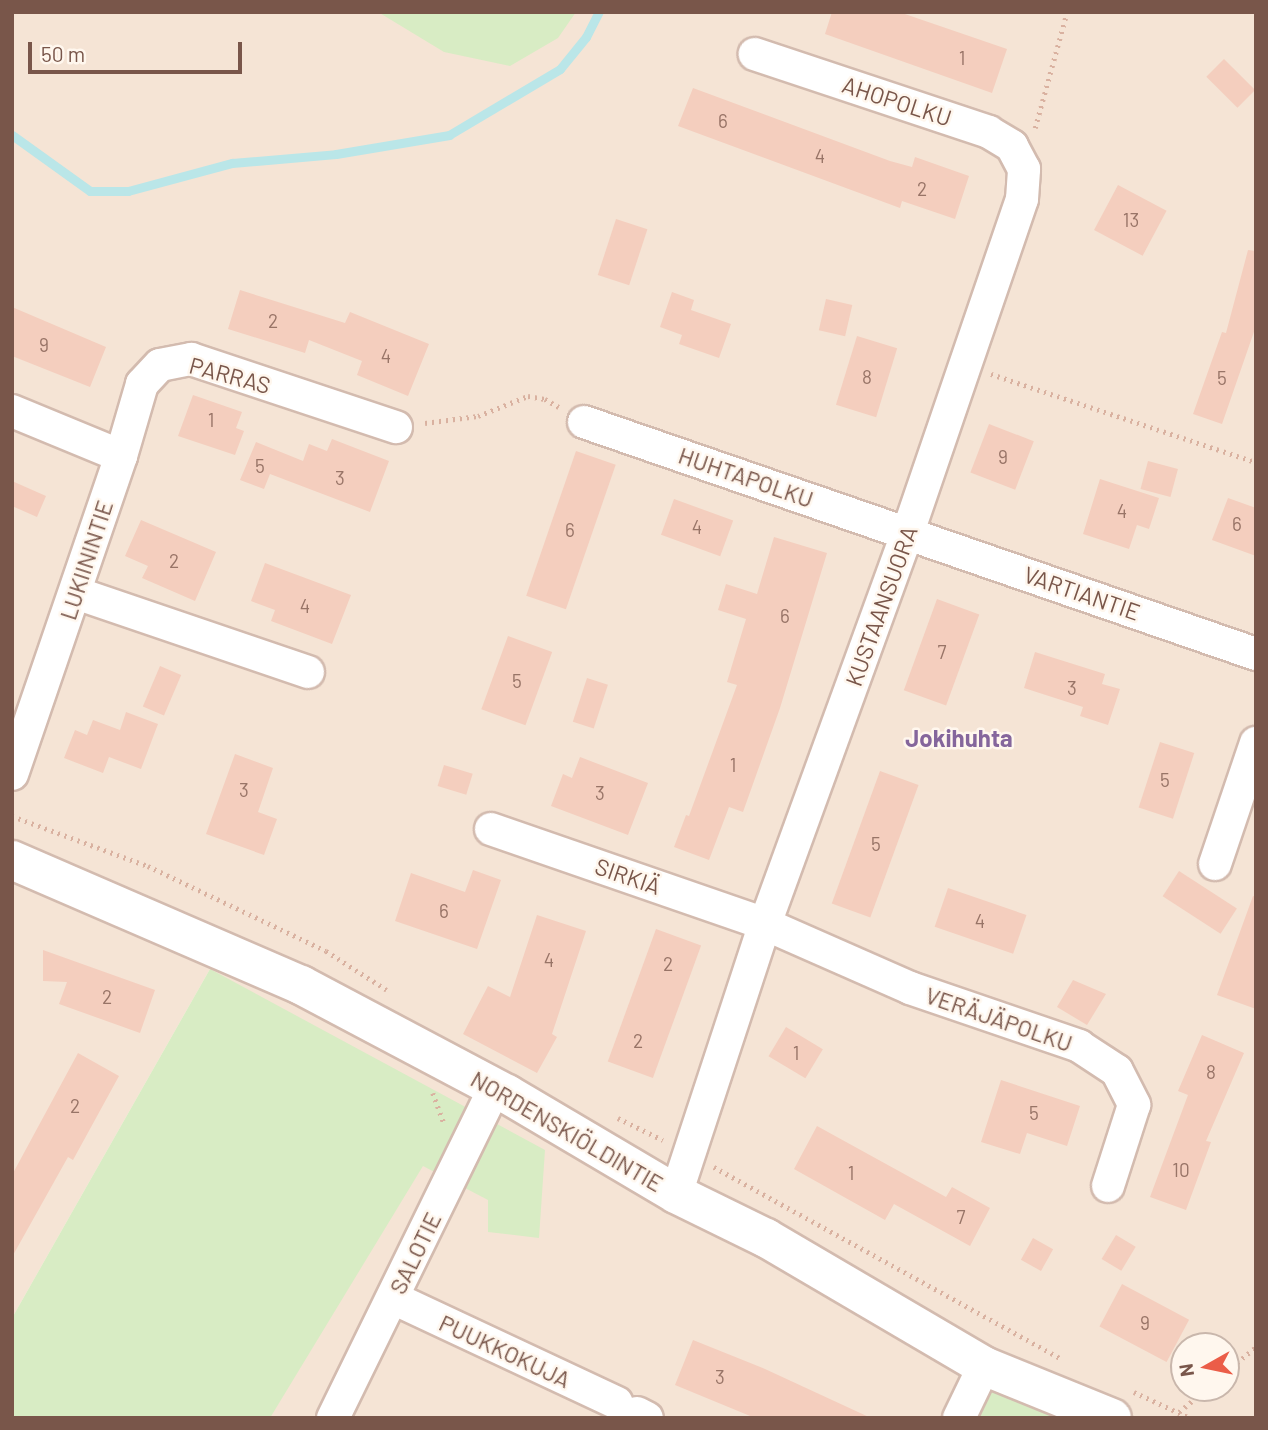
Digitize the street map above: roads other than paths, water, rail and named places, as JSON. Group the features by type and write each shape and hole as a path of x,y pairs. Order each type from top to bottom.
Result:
{"main road":[{"name":"NORDENSKIÖLDINTIE","path":"12,860 301,985 495,1088 676,1194 766,1238 984,1366 1112,1418"}],"street":[{"name":"AHOPOLKU","path":"755,54 989,132 1012,146 1024,169"},
{"name":"KUSTAANSUORA","path":"676,1194 765,923 908,532 1022,199 1024,169"},
{"name":"PARRAS","path":"121,456 142,384 160,365 191,359 396,427"},
{"path":"12,411 121,456"},
{"name":"HUHTAPOLKU","path":"584,422 908,532"},
{"name":"LUKIININTIE","path":"12,774 121,456"},
{"name":"VARTIANTIE","path":"908,532 1256,654"},
{"path":"76,593 308,672"},
{"path":"1215,864 1256,743"},
{"name":"SIRKIÄ","path":"491,829 765,923"},
{"name":"VERÄJÄPOLKU","path":"765,923 910,988 1079,1046 1117,1071 1134,1105 1108,1186"},
{"name":"SALOTIE","path":"333,1418 495,1088"},
{"name":"PUUKKOKUJA","path":"393,1298 633,1411"},
{"path":"959,1418 984,1366"}],"waterway":[{"path":"12,135 90,191 128,191 232,163 336,154 449,135 560,69 586,37 599,12"}],"district":[{"name":"Jokihuhta","path":"959,738"}]}
